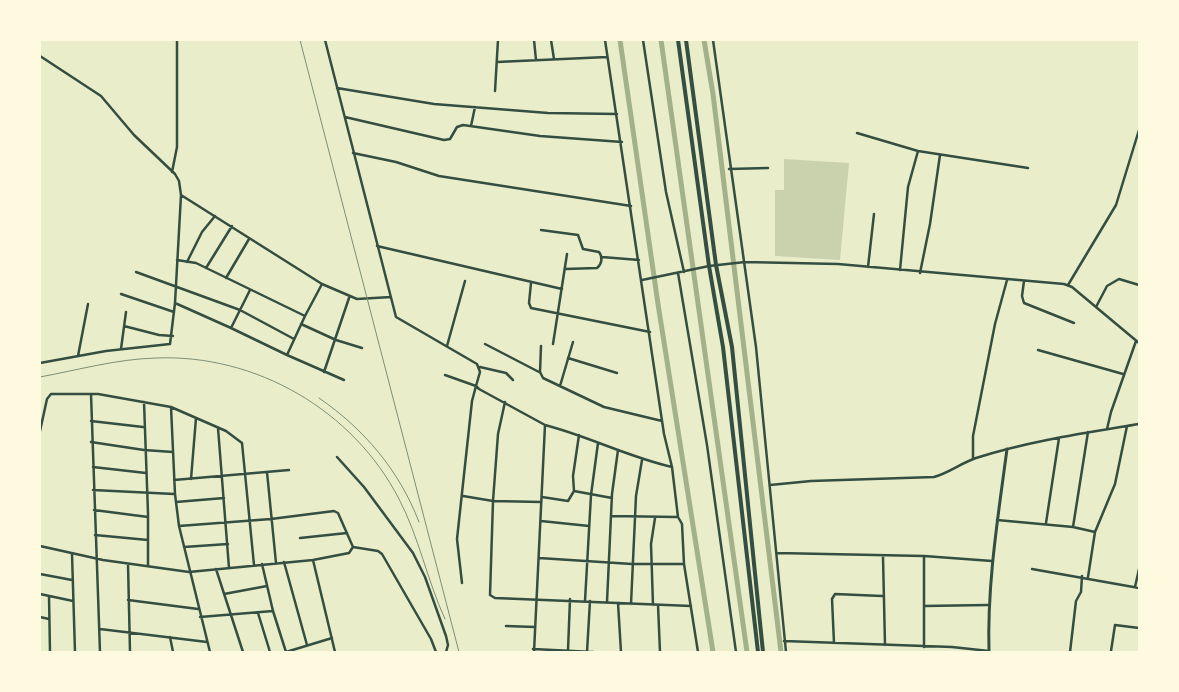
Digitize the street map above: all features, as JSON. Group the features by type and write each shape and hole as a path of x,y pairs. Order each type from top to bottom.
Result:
{"main road":[{"path":"678,40 708,266 723,347 758,652"},
{"path":"686,40 716,265 732,347 763,652"}],"street":[{"path":"172,172 176,148 177,40"},
{"path":"325,40 396,317 480,367 506,373 513,380"},
{"path":"495,91 498,40"},
{"path":"534,40 536,60"},
{"path":"551,40 554,59"},
{"path":"605,40 622,142 662,421 672,467 678,517 682,524 684,564 698,652"},
{"path":"643,40 666,192 684,272"},
{"path":"713,40 729,169 745,262 770,484 786,652"},
{"path":"40,56 101,96 134,135 178,178 181,195 173,336 168,345 121,349 40,363"},
{"path":"497,62 607,57"},
{"path":"338,88 430,104 548,113 617,114"},
{"path":"471,126 475,107"},
{"path":"344,117 444,140 450,139 459,126 471,126 540,136 622,142"},
{"path":"1068,285 1116,205 1139,130"},
{"path":"857,133 918,151 1028,168"},
{"path":"900,271 909,184 918,151"},
{"path":"354,153 391,161 438,176 631,206"},
{"path":"920,273 930,224 940,155"},
{"path":"729,169 768,168"},
{"path":"181,195 322,284 349,298 391,297"},
{"path":"868,267 874,214"},
{"path":"187,262 202,232 215,216"},
{"path":"206,268 232,226"},
{"path":"542,230 578,235 584,249 600,252 602,257 598,268 565,269"},
{"path":"226,278 249,239"},
{"path":"377,246 400,250 531,284 562,289"},
{"path":"554,344 566,254"},
{"path":"602,257 639,260"},
{"path":"177,260 206,268 305,316"},
{"path":"642,280 665,277 708,266 745,262 838,264 920,273 1068,285 1138,342 1124,374 1107,429"},
{"path":"136,272 240,310 294,339"},
{"path":"678,273 707,445 736,652"},
{"path":"1096,307 1107,286 1119,279 1139,286"},
{"path":"973,459 973,436 995,324 1006,280"},
{"path":"447,346 465,281"},
{"path":"1024,281 1022,296 1024,303 1074,323"},
{"path":"286,355 322,284"},
{"path":"531,284 530,307 650,332"},
{"path":"231,328 250,290"},
{"path":"121,294 175,312"},
{"path":"324,372 349,298"},
{"path":"175,303 344,380"},
{"path":"78,357 88,304"},
{"path":"121,349 126,312"},
{"path":"301,324 336,340 362,348"},
{"path":"124,326 159,335 173,336"},
{"path":"560,386 573,342"},
{"path":"485,344 540,372"},
{"path":"541,346 540,372 543,378 604,407 662,421"},
{"path":"1038,350 1124,374"},
{"path":"568,358 617,372"},
{"path":"462,583 457,546 472,402 480,367"},
{"path":"445,375 476,386 545,425 579,435 642,460 672,467"},
{"path":"40,431 48,395 53,393 90,394 171,407 218,428 242,443 254,565"},
{"path":"90,394 100,652"},
{"path":"144,402 143,427 148,517 148,566"},
{"path":"505,402 498,434 493,500 490,595 495,598 570,599 691,606"},
{"path":"171,407 174,494 179,526 210,652"},
{"path":"191,479 196,417"},
{"path":"91,422 143,427"},
{"path":"770,484 812,480 934,477 947,474 973,459 1007,449 1088,432 1139,424"},
{"path":"545,425 533,650 593,652"},
{"path":"1088,577 1095,532 1115,484 1127,426"},
{"path":"218,428 229,568"},
{"path":"1073,527 1088,432"},
{"path":"542,497 568,501 574,491 572,476 579,435"},
{"path":"1046,524 1059,438"},
{"path":"91,442 144,450 173,452"},
{"path":"585,601 591,495 598,443"},
{"path":"784,641 952,647 989,652 988,605 1007,449"},
{"path":"607,602 611,562 612,498 618,450"},
{"path":"337,457 364,487 413,553 425,577 446,636 448,645 446,652"},
{"path":"631,604 635,517 642,460"},
{"path":"92,467 146,473"},
{"path":"174,480 289,470"},
{"path":"267,472 276,563"},
{"path":"93,490 174,494"},
{"path":"574,491 612,498"},
{"path":"463,496 493,500 541,502"},
{"path":"176,502 224,498"},
{"path":"94,510 148,517"},
{"path":"179,526 271,519 334,511 338,513 353,548"},
{"path":"611,516 678,517"},
{"path":"653,605 651,544 655,518"},
{"path":"997,520 1073,527 1095,532"},
{"path":"541,521 589,526"},
{"path":"300,538 347,533"},
{"path":"95,535 148,540"},
{"path":"184,547 228,544"},
{"path":"40,546 96,558 189,572 313,560 349,553 353,548"},
{"path":"353,548 378,550 382,554 432,639 436,652"},
{"path":"72,553 75,652"},
{"path":"777,553 883,557 924,556 992,560"},
{"path":"924,556 924,647"},
{"path":"883,557 882,596 886,645"},
{"path":"538,558 652,565 684,564"},
{"path":"313,560 336,652"},
{"path":"284,562 307,645"},
{"path":"128,563 130,652"},
{"path":"262,564 285,652 332,638"},
{"path":"216,569 243,652"},
{"path":"1032,569 1088,577 1139,588"},
{"path":"1135,587 1139,569"},
{"path":"40,574 72,580"},
{"path":"1070,652 1076,601 1081,592 1082,576"},
{"path":"224,594 267,586"},
{"path":"40,594 73,601"},
{"path":"834,643 832,599 835,594 882,596"},
{"path":"49,596 50,652"},
{"path":"567,651 570,599"},
{"path":"128,600 199,610"},
{"path":"587,652 590,601"},
{"path":"618,603 621,652"},
{"path":"658,605 660,652"},
{"path":"924,606 988,605"},
{"path":"200,617 231,616 273,611"},
{"path":"258,613 270,652"},
{"path":"40,617 49,619"},
{"path":"1111,651 1115,625 1139,628"},
{"path":"506,626 535,627"},
{"path":"100,629 130,631 207,642"},
{"path":"170,637 173,652"}],"green space":[{"path":"784,159 849,163 840,260 775,256 775,190 784,190"}],"waterway":[{"path":"620,40 658,304 713,652"},
{"path":"661,40 747,652"},
{"path":"704,40 713,94 781,652"}],"railway":[{"path":"300,40 459,652"},
{"path":"40,377 127,360 156,358 193,359 230,366 265,377 298,394 328,414 356,439 379,467 406,513 445,619"},
{"path":"319,398 351,423 378,452 401,485 419,522"}]}
